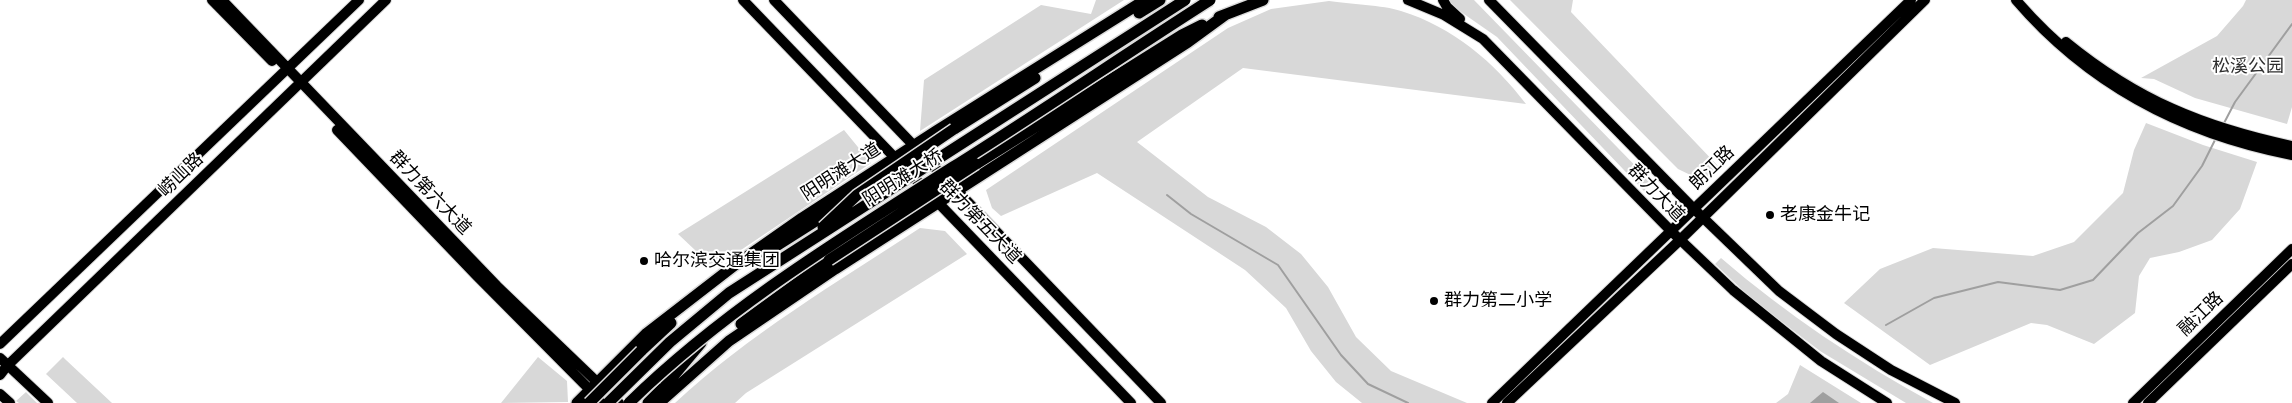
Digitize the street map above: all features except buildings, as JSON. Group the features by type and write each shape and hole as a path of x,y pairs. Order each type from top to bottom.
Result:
{"highway":[{"name":"阳明滩大道","path":"578,403 647,333 697,292 802,218 1145,0"},
{"path":"589,403 641,351 712,290 778,244 1159,0"},
{"name":"阳明滩大桥","path":"608,403 670,342 708,309 806,243 1185,0"},
{"name":"阳明滩大桥","path":"629,403 661,372 716,325 818,255 1210,0"},
{"path":"665,386 728,334 829,260 866,236 1182,35 1225,15 1264,0"},
{"path":"659,403 729,341 842,264 1188,42 1225,15"},
{"path":"806,243 857,194"},
{"path":"818,255 866,236"},
{"path":"641,351 708,309"},
{"path":"648,403 665,386 716,325"}],"main road":[{"name":"群力第六大道","path":"212,0 286,71"},
{"name":"群力第六大道","path":"222,0 298,84 497,286 593,387 603,403"},
{"name":"崂山路","path":"0,344 359,0"},
{"name":"崂山路","path":"0,375 4,362 386,0"},
{"name":"群力第五大道","path":"742,0 1131,403"},
{"name":"群力第五大道","path":"774,0 1161,403"},
{"name":"群力大道","path":"1408,0 1444,15 1483,39 1671,232 1752,307 1820,361 1887,403"},
{"path":"1443,0 1454,14 1483,39"},
{"path":"1484,0 1497,10"},
{"name":"群力大道","path":"1489,0 1693,208 1779,291 1836,334 1891,370 1955,403"},
{"name":"朗江路","path":"1492,403 1671,232 1693,208 1912,0"},
{"name":"朗江路","path":"1507,403 1703,218 1925,0"},
{"path":"2016,0 2051,37 2100,77 2153,109 2292,154"},
{"path":"2025,0 2061,37 2107,72 2184,119"},
{"path":"2244,139 2292,146"},
{"name":"融江路","path":"2134,403 2292,249"},
{"name":"融江路","path":"2148,403 2292,264"},
{"path":"4,362 48,403"},
{"name":"群力第六大道","path":"593,387 619,403"},
{"path":"0,394 10,403"}],"green space":[{"path":"1096,0 1124,0 920,131 924,80 1041,5 1091,14"},
{"path":"1448,0 1474,0 1653,184 1644,191 1497,37 1451,5"},
{"path":"1510,0 1573,0 1571,12 1718,166 1703,181 1678,169"},
{"name":"松溪公园","path":"2246,0 2292,0 2292,107 2287,124 2195,98 2154,79 2141,78 2217,36"},
{"path":"1329,1 1394,9 1438,26 1455,36 1486,60 1526,104 1243,68 1137,142 1208,197 1266,227 1301,254 1328,287 1356,337 1391,371 1467,403 1362,403 1336,382 1311,351 1286,308 1245,270 1097,173 1001,216 992,208 986,190 1228,28 1271,9"},
{"path":"2146,123 2203,145 2257,162 2240,209 2212,240 2179,252 2150,258 2139,276 2135,313 2094,344 2047,325 2031,323 1930,365 1844,303 1880,269 1933,248 2033,256 2074,242 2123,193 2134,150"},
{"path":"844,130 871,163 714,268 678,234"},
{"path":"920,228 945,231 967,254 746,393 735,403 675,403 703,378 762,332"},
{"path":"1721,258 1771,299 1823,336 1877,371 1933,403 1906,403 1820,351 1752,299 1715,264"},
{"path":"63,357 112,403 77,403 46,374"},
{"path":"538,357 567,381 568,402 501,403"},
{"path":"1800,365 1861,403 1776,403 1788,394"},
{"path":"26,392 37,403 19,403 16,401"}],"shaded area":[{"path":"1823,392 1839,403 1810,403"}],"waterway":[{"path":"2223,125 2235,102 2292,24"},
{"path":"1886,325 1934,298 1998,282 2060,290 2093,280 2138,233 2173,206 2202,166 2216,138"},
{"path":"1167,195 1191,214 1278,265 1341,355 1368,384 1408,403"}],"place":[{"name":"老康金牛记","path":"1770,215"},
{"name":"哈尔滨交通集团","path":"644,261"},
{"name":"群力第二小学","path":"1434,301"}]}
